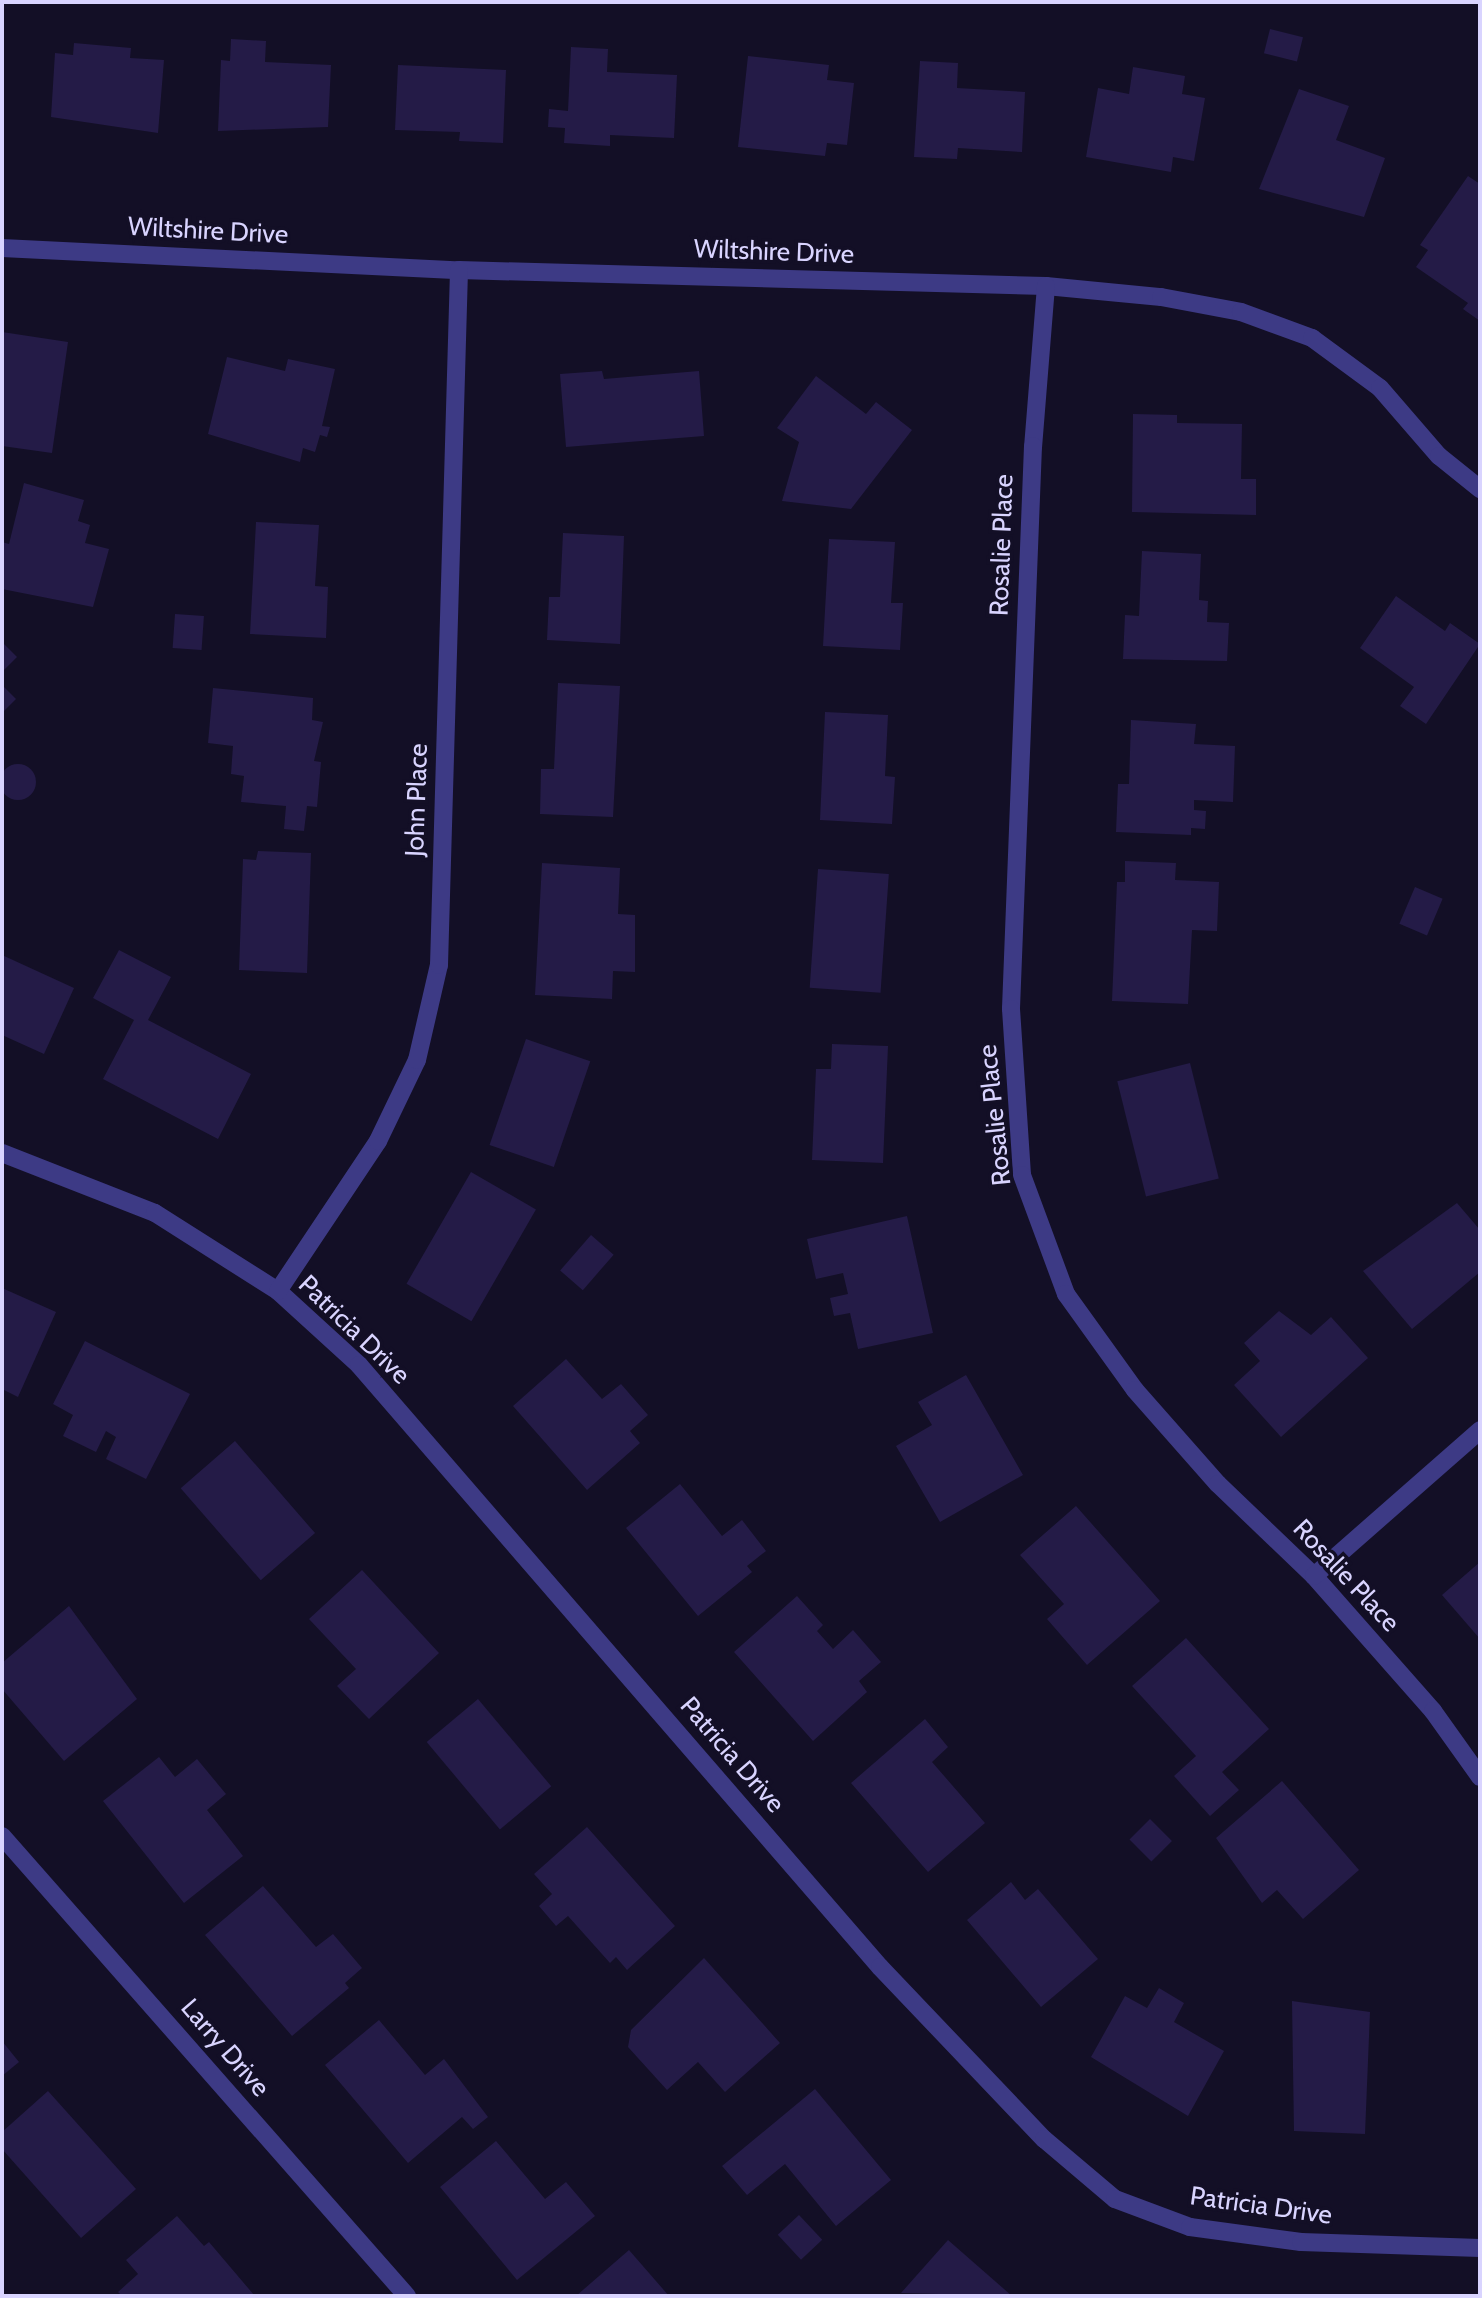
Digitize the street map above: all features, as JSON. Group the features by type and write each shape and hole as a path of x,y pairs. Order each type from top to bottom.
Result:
{"street":[{"name":"Wiltshire Drive","path":"2,248 458,270 1046,286 1241,312 1312,338 1380,388 1439,456 1480,489"},
{"name":"John Place","path":"278,1291 378,1141 417,1060 439,965 458,270"},
{"name":"Rosalie Place","path":"1046,286 1032,446 1011,1009 1022,1175 1066,1294 1135,1390 1218,1484 1314,1576 1433,1711 1480,1777"},
{"name":"Patricia Drive","path":"2,1153 155,1213 278,1291 359,1365 880,1967 1044,2139 1115,2199 1202,2229 1301,2242 1480,2248"},
{"path":"1314,1576 1480,1430"},
{"name":"Larry Drive","path":"2,1836 407,2296"}],"building":[{"path":"1270,29 1303,37 1297,61 1264,53"},
{"path":"231,39 266,41 265,62 331,65 328,127 218,131 221,60 230,61"},
{"path":"74,43 131,48 130,58 164,60 158,133 51,117 55,53 73,55"},
{"path":"571,47 608,49 607,72 677,75 674,138 610,135 610,146 564,143 565,128 548,127 549,109 568,111"},
{"path":"748,56 829,65 827,80 854,83 847,145 827,143 825,156 738,147"},
{"path":"920,61 958,63 957,88 1025,92 1022,152 958,148 957,159 914,157"},
{"path":"398,65 506,70 503,143 459,141 460,132 395,130"},
{"path":"1133,67 1185,76 1182,94 1205,98 1194,161 1173,157 1171,172 1086,157 1098,88 1129,94"},
{"path":"1299,89 1349,106 1336,140 1385,158 1364,217 1259,189"},
{"path":"1468,176 1480,184 1480,321 1463,309 1468,303 1416,267 1428,250 1420,245"},
{"path":"2,332 68,342 52,453 2,446"},
{"path":"227,357 285,371 288,359 335,369 322,426 330,427 327,437 320,435 315,452 303,448 300,462 208,434"},
{"path":"602,371 604,379 699,371 704,436 566,447 560,374"},
{"path":"816,376 866,414 876,402 912,430 851,509 782,501 799,442 777,428"},
{"path":"1133,414 1177,415 1177,423 1242,424 1241,479 1256,479 1256,515 1132,512"},
{"path":"24,483 84,500 78,521 90,525 85,543 109,549 93,607 2,589 2,542 9,544"},
{"path":"256,522 319,525 315,586 328,587 326,638 250,634"},
{"path":"563,533 624,536 620,644 547,640 549,597 560,597"},
{"path":"829,539 895,542 891,603 903,603 900,650 823,646"},
{"path":"1142,551 1201,554 1199,600 1208,601 1207,622 1229,623 1227,661 1123,659 1125,615 1139,616"},
{"path":"1396,596 1445,631 1450,623 1480,644 1426,724 1400,706 1414,687 1360,648"},
{"path":"175,614 204,616 202,650 173,648"},
{"path":"2,642 17,657 2,672"},
{"path":"558,683 620,686 613,817 540,814 541,769 554,769"},
{"path":"2,685 16,699 2,713"},
{"path":"213,688 313,698 312,720 323,722 314,761 321,762 317,807 307,806 304,831 284,829 286,806 241,802 244,776 231,774 233,746 208,743"},
{"path":"825,712 888,715 885,776 895,777 892,824 820,820"},
{"path":"1131,720 1196,724 1194,744 1235,746 1233,802 1194,800 1194,810 1206,811 1205,829 1191,828 1191,835 1116,832 1118,784 1129,784"},
{"path":"18,764 31,769 36,782 31,795 18,800 5,795 0,782 5,769"},
{"path":"258,851 311,853 307,973 239,970 243,859 256,860"},
{"path":"1125,861 1176,863 1175,880 1219,882 1217,931 1192,930 1188,1004 1112,1001 1117,882 1125,882"},
{"path":"542,863 620,868 618,914 635,915 635,972 613,971 612,999 535,995"},
{"path":"818,869 889,874 881,993 810,988"},
{"path":"1415,887 1443,899 1427,936 1399,924"},
{"path":"119,950 171,977 148,1020 251,1074 218,1139 103,1079 134,1020 93,998"},
{"path":"2,955 74,988 44,1054 2,1035"},
{"path":"526,1039 590,1061 554,1167 490,1145"},
{"path":"832,1044 888,1046 883,1163 812,1160 816,1069 831,1069"},
{"path":"1190,1063 1219,1178 1146,1197 1117,1081"},
{"path":"471,1172 536,1210 471,1321 407,1284"},
{"path":"1457,1203 1480,1230 1480,1272 1412,1329 1363,1271"},
{"path":"907,1216 933,1333 858,1349 850,1313 834,1316 830,1298 848,1294 843,1273 816,1279 807,1239"},
{"path":"591,1235 614,1255 583,1290 560,1270"},
{"path":"2,1288 56,1312 18,1397 2,1389"},
{"path":"1279,1311 1311,1335 1331,1317 1368,1358 1281,1437 1234,1385 1260,1361 1244,1343"},
{"path":"85,1341 190,1394 146,1479 106,1459 116,1437 106,1431 96,1452 63,1436 73,1415 53,1404"},
{"path":"566,1359 602,1399 621,1384 648,1415 630,1431 640,1443 587,1490 513,1406"},
{"path":"966,1375 1023,1475 940,1522 896,1446 932,1425 918,1402"},
{"path":"235,1441 315,1533 261,1580 181,1488"},
{"path":"680,1484 722,1536 742,1520 766,1551 747,1566 752,1572 698,1616 626,1528"},
{"path":"1076,1506 1160,1601 1087,1665 1047,1619 1064,1604 1020,1555"},
{"path":"1480,1562 1480,1639 1442,1595"},
{"path":"362,1570 439,1653 369,1719 337,1686 356,1669 309,1619"},
{"path":"797,1596 823,1625 817,1631 833,1649 853,1630 881,1662 859,1681 867,1692 813,1741 734,1652"},
{"path":"69,1606 137,1699 64,1761 2,1689 2,1663"},
{"path":"1186,1638 1269,1729 1222,1772 1239,1790 1210,1816 1174,1776 1196,1756 1132,1686"},
{"path":"478,1699 551,1786 500,1829 427,1742"},
{"path":"925,1719 948,1747 932,1762 985,1823 928,1872 851,1783"},
{"path":"159,1757 175,1777 197,1759 226,1794 207,1810 243,1856 184,1903 103,1801"},
{"path":"1282,1781 1359,1870 1303,1919 1277,1890 1262,1903 1216,1838"},
{"path":"1150,1819 1172,1841 1151,1861 1129,1840"},
{"path":"587,1827 675,1926 627,1970 616,1957 610,1963 568,1916 556,1926 539,1906 552,1894 534,1874"},
{"path":"1011,1882 1025,1900 1038,1889 1098,1959 1041,2007 967,1920"},
{"path":"263,1886 316,1947 333,1934 362,1968 345,1983 349,1988 292,2036 205,1935"},
{"path":"704,1958 780,2043 725,2092 698,2062 667,2090 628,2047 631,2030"},
{"path":"1159,1988 1184,2003 1174,2022 1224,2051 1188,2116 1091,2057 1125,1996 1147,2008"},
{"path":"1292,2001 1370,2012 1365,2134 1294,2131"},
{"path":"379,2020 425,2075 444,2059 488,2117 473,2129 462,2117 408,2163 325,2065"},
{"path":"2,2041 19,2062 2,2076"},
{"path":"815,2089 891,2180 836,2226 785,2164 747,2195 722,2166"},
{"path":"48,2091 136,2189 81,2238 2,2149 2,2132"},
{"path":"496,2141 545,2199 566,2182 595,2216 517,2280 440,2187"},
{"path":"799,2215 822,2240 801,2260 778,2235"},
{"path":"177,2216 204,2246 209,2242 254,2295 122,2296 118,2292 138,2274 126,2260"},
{"path":"948,2240 1012,2296 901,2293"},
{"path":"629,2250 669,2296 576,2296"}]}
